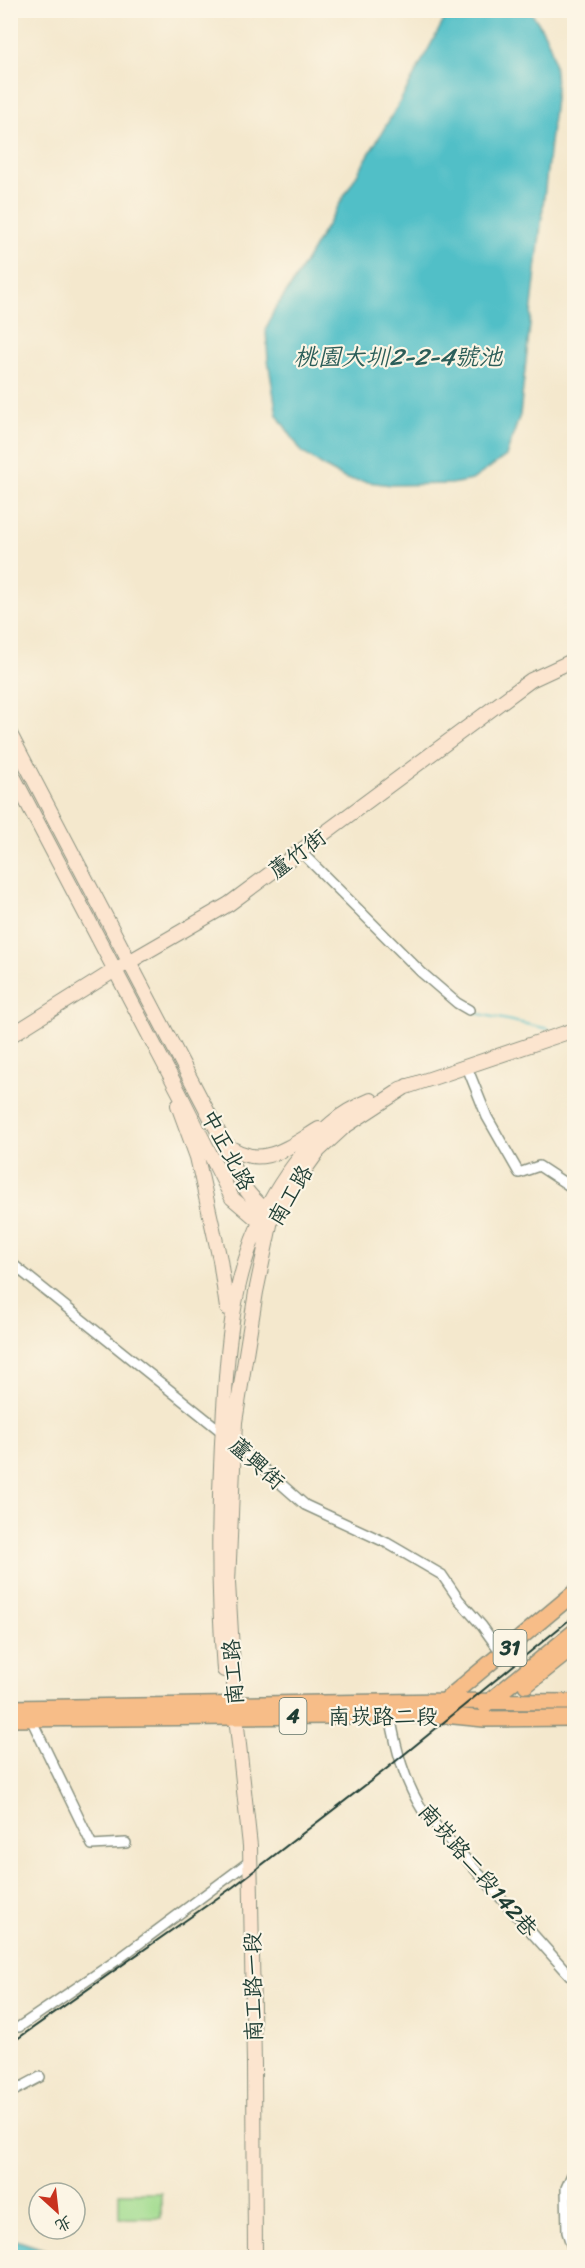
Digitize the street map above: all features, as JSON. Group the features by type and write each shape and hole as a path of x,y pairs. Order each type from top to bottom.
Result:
{"main road":[{"name":"31","path":"443,1708 574,1593"},
{"name":"31","path":"443,1708 574,1605"},
{"name":"31","path":"478,1718 574,1632"},
{"name":"31","path":"496,1702 574,1647"},
{"name":"南崁路二段","path":"10,1719 233,1709 390,1715 496,1702 574,1702"},
{"name":"南崁路二段","path":"10,1708 443,1708 478,1718 574,1718"}],"street":[{"name":"蘆竹街","path":"10,1036 115,970 229,904 531,680 574,660"},
{"name":"中正北路","path":"10,734 224,1143 229,1158 245,1188 266,1217"},
{"name":"中正北路","path":"10,770 167,1072 183,1098 232,1198 266,1217"},
{"path":"300,851 422,972 457,1003 469,1010"},
{"name":"南工路","path":"233,1709 219,1614 218,1524 222,1432 228,1345 240,1275 266,1217 290,1170 330,1122 365,1103 406,1086 574,1030"},
{"path":"467,1067 487,1117 519,1173 539,1166 574,1189"},
{"path":"167,1072 197,1157 214,1228 227,1296 228,1345"},
{"name":"南工路","path":"233,1709 228,1583 235,1443 238,1404 266,1217 319,1150 344,1127 406,1086"},
{"path":"224,1143 246,1155 268,1156 283,1151 330,1122"},
{"name":"蘆興街","path":"10,1262 222,1432 305,1505 387,1543 442,1575 502,1654"},
{"name":"南工路一段","path":"233,1709 250,1862 255,2258"},
{"name":"南崁路二段142巷","path":"390,1715 396,1751 413,1795 423,1811 574,1980"},
{"path":"31,1719 92,1845 126,1843"},
{"path":"19,2027 120,1958 250,1862"},
{"path":"10,2093 39,2077"},
{"path":"574,2170 566,2188 567,2232 574,2253"}],"green space":[{"path":"119,2193 161,2193 161,2218 119,2218"}],"water":[{"name":"桃園大圳2-2-4號池","path":"449,11 530,11 543,30 553,56 556,89 520,415 506,456 472,480 451,484 391,485 346,479 302,452 277,415 268,360 266,330 274,310 291,286 397,107"},
{"path":"10,2238 49,2251 55,2257 11,2257"}],"waterway":[{"path":"475,1013 549,1029"}],"railway":[{"path":"10,2044 233,1887 385,1770 574,1616"}]}
